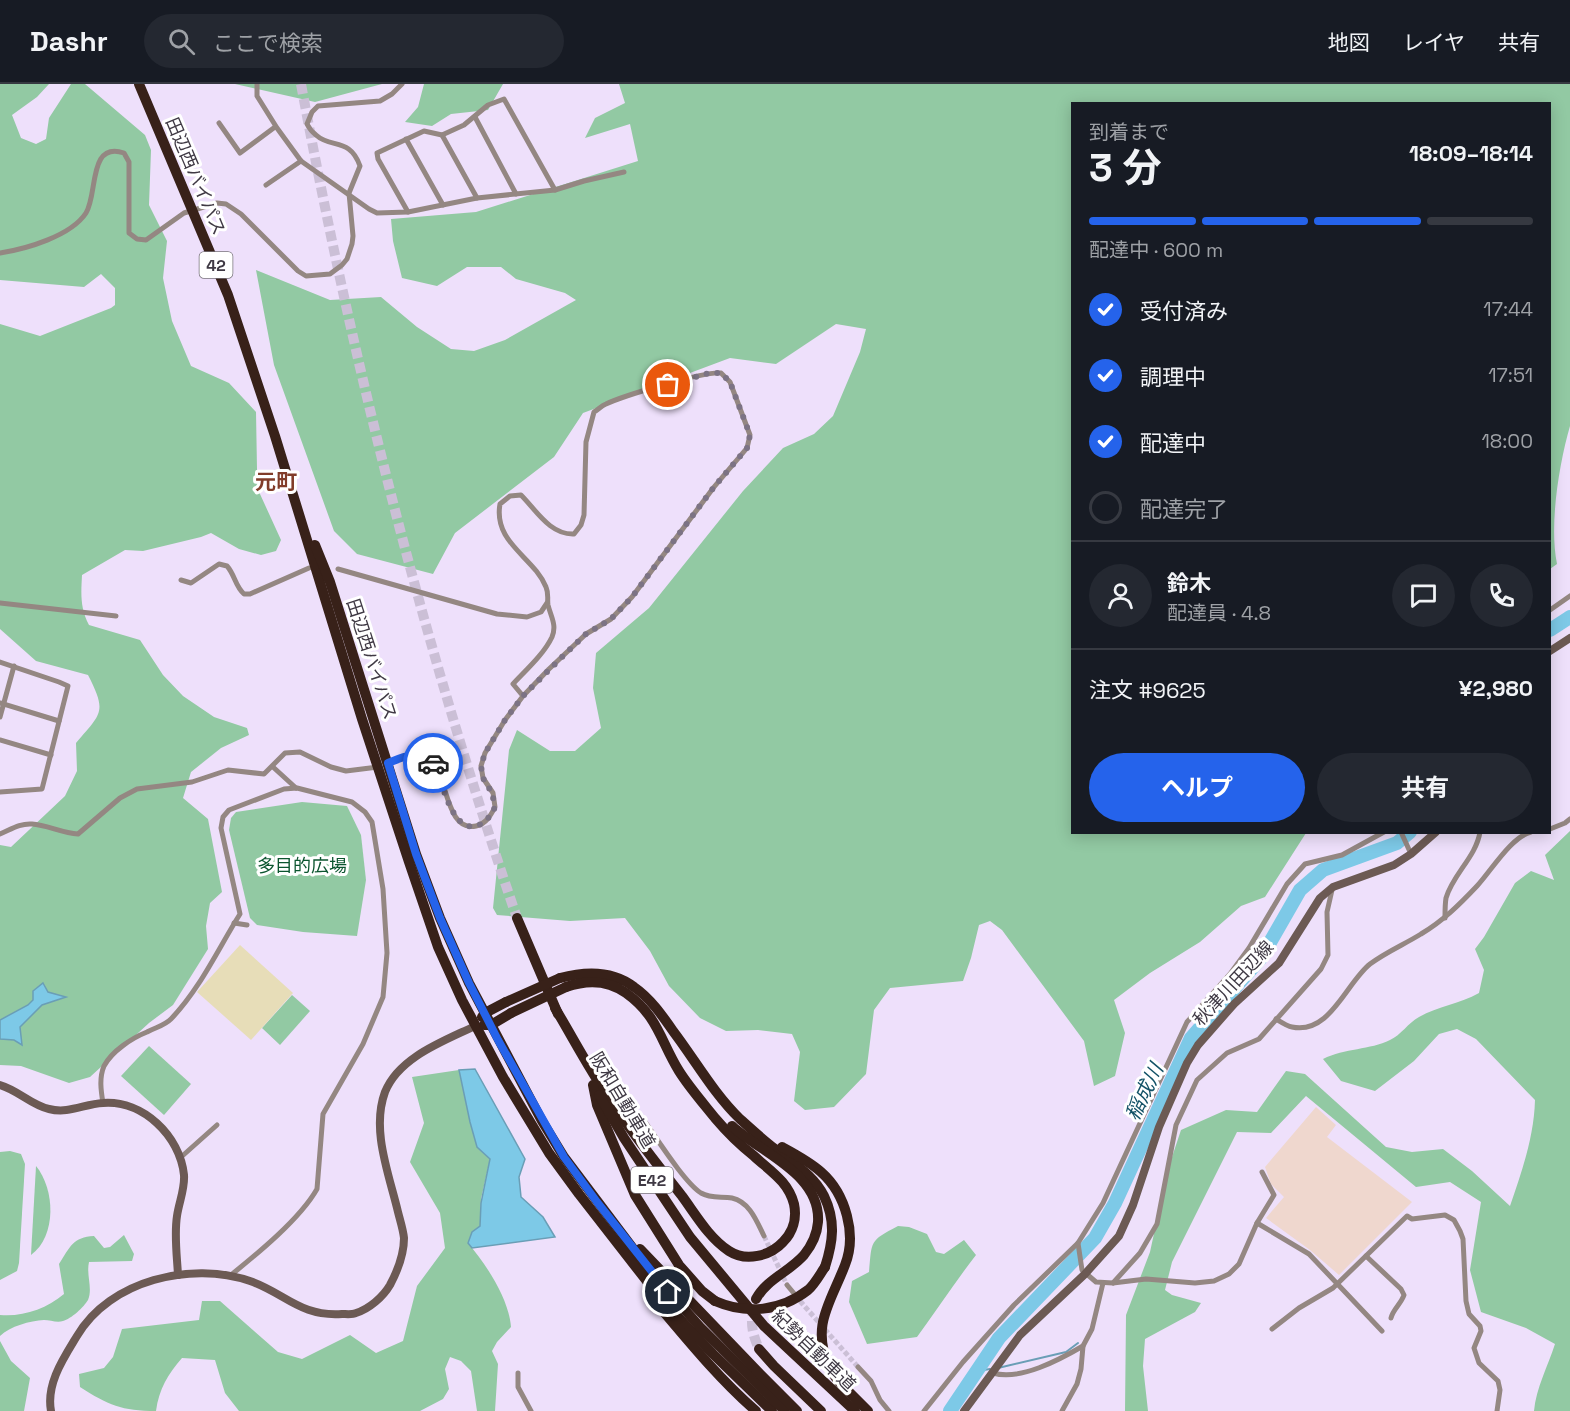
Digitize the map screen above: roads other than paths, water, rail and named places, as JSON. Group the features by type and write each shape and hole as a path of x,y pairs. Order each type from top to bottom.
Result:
{"highway":[{"name":"田辺西バイパス","path":"139,84 228,295 280,452 362,719 383,765 440,918 469,983 548,1130 564,1157 597,1202 647,1267 700,1327 785,1411"},
{"name":"田辺西バイパス","path":"383,765 438,946 475,1026 549,1153 646,1280 713,1354 772,1411"},
{"name":"阪和自動車道","path":"517,918 555,1008 593,1085 624,1138 682,1225 752,1311"},
{"path":"475,1026 485,1013 509,1008 579,973 598,973 618,977 634,986 650,1000 713,1086 740,1118 817,1183 831,1215 833,1230 825,1267 810,1288 785,1304 761,1310 741,1310 715,1301 702,1291 679,1265 635,1195 597,1105 593,1085"},
{"path":"555,1008 608,1096 641,1145 713,1238 738,1255 754,1256 771,1251 786,1239 795,1219 794,1205 788,1189 717,1120 679,1071 658,1027 646,1010 623,991 608,984 592,981 563,982"},
{"path":"475,1026 491,1025 509,1008"},
{"path":"669,1050 724,1120 792,1171 806,1185 815,1201 818,1217 817,1231 811,1246 801,1258 771,1281 756,1299"},
{"path":"754,1130 822,1173 835,1188 845,1208 851,1240 846,1263 824,1314 820,1339 829,1367 838,1381 866,1411"},
{"name":"42","path":"579,1194 632,1273 696,1351 756,1411"},
{"name":"42","path":"597,1202 797,1411"},
{"name":"紀勢自動車道","path":"752,1311 764,1326 855,1411"},
{"path":"759,1349 821,1411"}],"street":[{"path":"257,84 256,96 301,161 377,213 408,212 477,198 555,190 624,172"},
{"path":"0,253 14,251 52,238 74,226 87,212 99,160 106,153 116,150 124,153 129,162 129,233 133,237 146,240 178,216 217,203 233,208 292,266 306,276 323,276 336,272 350,251 353,236 349,193 360,166 356,154 339,144 317,137 307,124 312,112 318,106 381,101 402,84"},
{"path":"408,212 378,159 377,153 424,131 442,135 464,125 488,105 504,99 555,190"},
{"path":"475,117 516,194"},
{"path":"219,123 240,153 275,126"},
{"path":"442,135 477,198"},
{"path":"406,139 443,205"},
{"path":"266,186 301,161"},
{"path":"0,834 19,825 31,824 69,834 78,834 120,798 137,789 192,782 228,770 264,774 285,753 300,753 346,771 383,765 406,756 418,755 428,758 436,766 452,812 458,820 468,827 484,823 495,807 492,793 483,778 481,766 505,720 523,696 586,634 611,619 632,597 714,487 747,448 750,435 730,382 721,373 709,373 606,404 594,412 586,442 584,515 581,525 574,534 557,531 539,516 521,495 510,496 500,504 499,518 503,531 516,551 546,586 547,603 541,612 527,617 497,615 338,568"},
{"path":"181,580 192,583 219,564 227,566 235,574 238,588 244,594 250,594 309,568"},
{"path":"1551,609 1570,596"},
{"path":"0,603 116,616"},
{"path":"523,696 513,684 552,636 555,623 547,603"},
{"path":"1551,650 1570,638"},
{"path":"0,662 68,686 42,789 0,792"},
{"path":"0,717 14,666"},
{"path":"2,704 59,721"},
{"path":"0,740 51,755"},
{"path":"273,767 297,788"},
{"path":"231,1275 274,1237 311,1199 317,1189 323,1114 363,1044 383,997 387,953 383,889 372,822 365,812 352,802 297,788 284,789 229,810 223,817 221,828 240,914 247,925 234,923"},
{"path":"1551,829 1570,819"},
{"path":"924,1411 963,1362 1014,1305 1079,1245 1103,1203 1187,1022 1237,966 1287,884 1305,864 1342,855 1380,834"},
{"path":"1402,834 1409,850"},
{"name":"秋津川田辺線","path":"964,1411 1020,1335 1119,1236 1159,1127 1187,1063 1198,1045 1234,1004 1279,963 1320,898 1333,887 1394,865 1409,850 1433,834"},
{"path":"1445,918 1446,899 1454,880 1471,855 1479,834"},
{"path":"1276,1019 1292,1027 1308,1027 1322,1020 1335,1007 1355,978 1369,965 1445,918 1489,874 1518,839 1527,834"},
{"path":"1113,1283 1140,1253 1157,1224 1176,1125 1197,1080 1227,1053 1259,1039 1321,969 1329,955 1327,912 1333,887"},
{"path":"103,1103 100,1086 104,1067 108,1061 128,1043 140,1035 163,1026 174,1016 207,971 240,914"},
{"path":"51,1411 50,1394 53,1381 80,1331 115,1298 137,1285 178,1275 231,1275 252,1282 313,1313 355,1314 374,1304 396,1274 402,1259 404,1237 379,1124 385,1091 416,1054 475,1026"},
{"path":"0,1085 49,1109 77,1110 103,1103 124,1104 150,1117 164,1131 180,1158 184,1179 177,1216 178,1275"},
{"path":"643,1119 691,1184 702,1194 717,1198 732,1198 743,1203 752,1211 764,1236"},
{"path":"180,1158 218,1125"},
{"path":"1079,1245 1083,1272 1095,1282 1113,1283 1146,1279 1195,1283 1214,1281 1230,1274 1239,1264 1257,1223 1274,1194 1262,1172"},
{"path":"1272,1329 1299,1308 1337,1284 1407,1216 1412,1219 1445,1215 1454,1220 1463,1239 1466,1301 1469,1314 1481,1330 1474,1348 1479,1363 1498,1381 1500,1390 1497,1411"},
{"path":"1257,1223 1309,1254 1382,1330"},
{"path":"1366,1256 1401,1289 1404,1295 1392,1312 1391,1318"},
{"path":"1062,1411 1077,1384 1083,1346 1092,1329 1103,1282"},
{"path":"787,1285 800,1301"},
{"path":"993,1373 1004,1376 1027,1371 1063,1359 1083,1346"},
{"path":"858,1367 872,1381 880,1400 890,1411"},
{"path":"518,1373 518,1388 531,1411"},
{"path":"866,1411 880,1400"}],"water":[{"path":"43,983 48,992 66,997 42,1005 20,1027 22,1045 14,1040 0,1039 0,1020 28,1005 33,1000 33,991"},
{"path":"475,1069 525,1159 519,1177 521,1197 543,1217 555,1237 472,1248 468,1243 472,1232 480,1226 481,1203 490,1159 477,1147 459,1070"}],"waterway":[{"name":"稲成川","path":"1551,629 1570,617"},
{"name":"稲成川","path":"950,1411 999,1338 1095,1238 1115,1203 1191,1038 1261,958 1300,890 1323,870 1397,843 1408,834"},
{"path":"998,1368 1066,1352 1078,1343"},
{"path":"977,1371 990,1369"}],"tunnel":[{"path":"301,84 344,295 394,505 451,713 517,918"},
{"path":"764,1236 787,1285"},
{"path":"800,1301 858,1367"},
{"path":"754,1306 752,1328 759,1349"}],"district":[{"name":"元町","path":"276,481"}],"park label":[{"name":"多目的広場","path":"302,865"}]}
